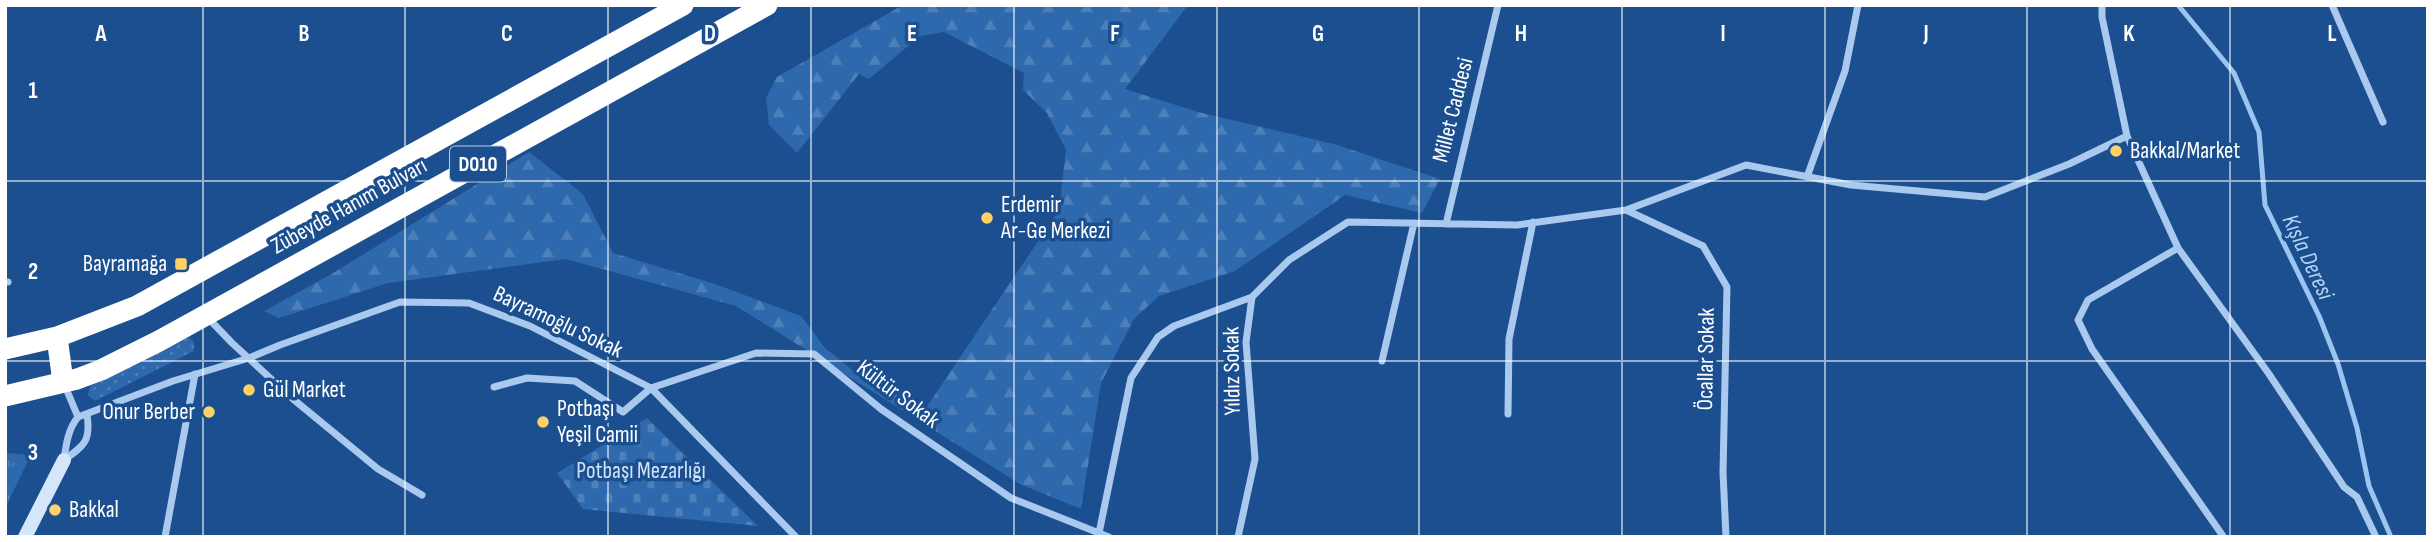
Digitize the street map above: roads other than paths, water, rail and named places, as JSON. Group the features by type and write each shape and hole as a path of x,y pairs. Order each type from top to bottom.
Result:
{"highway":[{"name":"Zübeyde Hanım Bulvarı","path":"5,349 57,337 137,306 683,5"},
{"name":"Zübeyde Hanım Bulvarı","path":"5,396 101,370 206,316 767,5"},
{"path":"57,337 63,382"}],"street":[{"name":"Millet Caddesi","path":"1446,224 1498,5"},
{"path":"1807,177 1845,71 1858,5"},
{"path":"2102,5 2102,17 2127,136 2178,248 2269,374 2344,487 2357,497 2376,537"},
{"path":"2332,5 2383,122"},
{"path":"1446,224 1517,225 1626,210 1746,165 1851,185 1985,197 2069,164 2127,136"},
{"name":"Öcallar Sokak","path":"1626,210 1703,246 1727,287 1723,472 1726,537"},
{"name":"Yıldız Sokak","path":"1238,537 1255,459 1246,342 1252,297 1289,260 1348,222 1446,224"},
{"path":"1508,414 1509,339 1533,222"},
{"path":"1382,361 1414,223"},
{"path":"2178,248 2088,300 2078,320 2092,349 2222,536"},
{"path":"1099,533 1130,377 1157,337 1174,326 1252,297"},
{"name":"Bayramoğlu Sokak","path":"78,417 400,302 469,303 530,326 652,388 796,537"},
{"path":"206,316 293,399 378,468 422,495"},
{"name":"Kültür Sokak","path":"652,388 756,353 814,354 881,409 1011,498 1110,537"},
{"path":"165,537 195,373"},
{"path":"494,387 527,378 575,382 623,412 652,388"},
{"path":"25,537 64,460 67,440 78,417 63,382"},
{"path":"64,460 85,444 89,432 87,415"}],"waterway":[{"name":"Kışla Deresi","path":"2178,5 2234,73 2259,132 2265,205 2319,316 2338,364 2357,428 2369,486 2391,537"}],"place":[{"name":"Bakkal/Market","path":"2116,151"},
{"name":"Erdemir Ar-Ge Merkezi","path":"987,218"},
{"name":"Bayramağa","path":"181,264"},
{"name":"Gül Market","path":"249,390"},
{"name":"Onur Berber","path":"209,412"},
{"name":"Potbaşı Yeşil Camii","path":"543,422"},
{"name":"Bakkal","path":"55,510"}],"park label":[{"name":"Potbaşı Mezarlığı","path":"641,471"}]}
